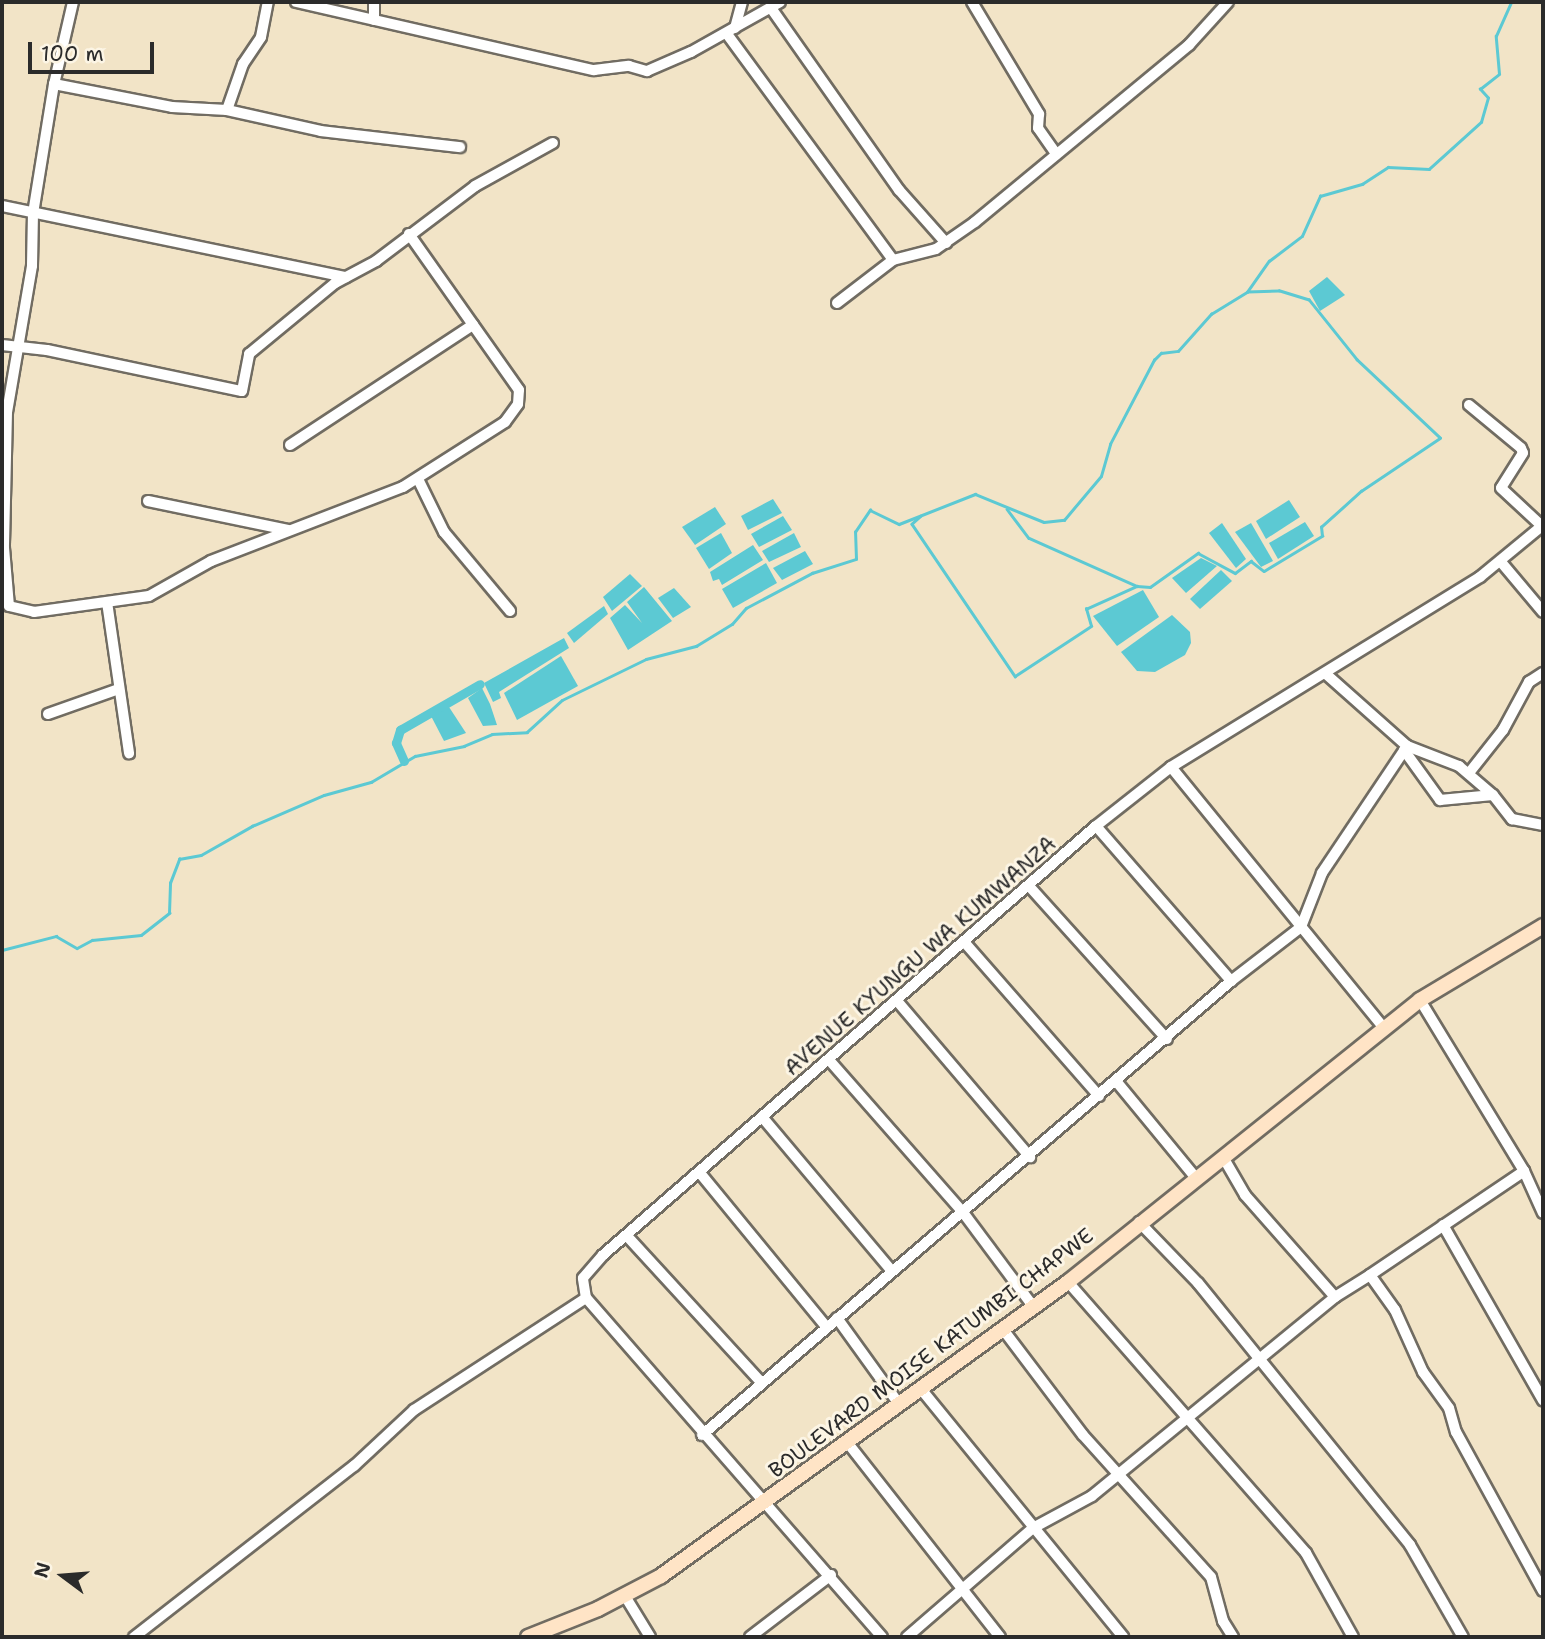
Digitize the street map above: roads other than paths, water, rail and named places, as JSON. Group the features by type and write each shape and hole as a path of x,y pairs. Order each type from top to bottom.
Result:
{"street":[{"path":"73,2 54,84 33,213 32,266 8,412 4,584 9,606 34,612 149,596 211,561 418,479 474,446 505,422 518,404 519,390 409,234"},
{"path":"227,110 243,64 261,37 268,2"},
{"path":"296,2 468,39 594,70 629,66 647,71 731,31 775,5 899,190 946,243"},
{"path":"374,2 374,20"},
{"path":"731,31 742,2"},
{"path":"972,2 1039,114 1038,128 1056,154"},
{"path":"837,303 893,260 946,243 1189,44 1228,2"},
{"path":"731,31 893,260"},
{"path":"54,84 172,107 227,110 321,131 460,147"},
{"path":"2,345 242,391 249,354 346,277 376,261 475,186 553,143"},
{"path":"2,206 346,277"},
{"path":"290,445 473,325"},
{"path":"1469,405 1521,448 1523,453 1500,488 1543,526"},
{"path":"418,479 444,532 510,611"},
{"path":"148,501 291,531"},
{"name":"AVENUE KYUNGU WA KUMWANZA","path":"586,1298 583,1279 626,1236 966,944 1096,826 1171,767 1326,674 1501,562 1543,526"},
{"path":"1501,562 1543,612"},
{"path":"107,601 129,753"},
{"path":"1469,773 1503,730 1529,682 1543,673"},
{"path":"1326,674 1406,748 1440,800 1493,795"},
{"path":"48,714 119,689"},
{"path":"1406,748 1469,773 1493,795 1512,819 1543,825"},
{"path":"702,1435 825,1325 837,1318 1030,1157 1231,981 1301,927 1322,873 1406,748"},
{"path":"1171,767 1384,1028"},
{"path":"1096,826 1231,981"},
{"path":"1030,886 1167,1039"},
{"name":"BOULEVARD MOISE KATUMBI CHAPWE","path":"528,1637 625,1596 763,1504 1032,1305 1068,1282 1139,1222 1420,1000 1543,926"},
{"path":"966,944 1099,1097"},
{"path":"1420,1000 1524,1171 1543,1213"},
{"path":"898,1002 1030,1157"},
{"path":"830,1061 962,1211 1032,1305"},
{"path":"1116,1081 1196,1178"},
{"path":"764,1118 892,1271"},
{"path":"1223,1157 1245,1195 1335,1297"},
{"path":"906,1637 1032,1528 1078,1506 1335,1297 1524,1171"},
{"path":"700,1173 825,1325"},
{"path":"1139,1222 1198,1283 1410,1545 1463,1637"},
{"path":"1443,1225 1543,1400"},
{"path":"626,1236 760,1381"},
{"path":"1370,1275 1395,1310 1423,1372 1449,1408 1456,1432 1543,1591"},
{"path":"1068,1282 1188,1415 1306,1553 1353,1637"},
{"path":"134,1637 354,1466 414,1410 586,1298 702,1435 831,1575 882,1637"},
{"path":"837,1318 899,1404"},
{"path":"1002,1328 1047,1383 1071,1421 1211,1577 1223,1621 1233,1637"},
{"path":"921,1388 1123,1637"},
{"path":"846,1442 1000,1637"},
{"path":"750,1637 831,1575"},
{"path":"625,1596 650,1637"}],"water":[{"path":"1327,277 1345,295 1320,311 1309,291"},
{"path":"773,499 782,513 748,530 741,516"},
{"path":"1289,500 1300,517 1266,539 1256,521"},
{"path":"715,507 726,524 695,545 682,527"},
{"path":"783,516 792,530 759,547 751,534"},
{"path":"1305,522 1314,536 1278,559 1269,543"},
{"path":"1222,523 1246,559 1236,568 1209,533"},
{"path":"1251,523 1273,561 1261,567 1235,532"},
{"path":"721,533 732,553 709,569 696,548"},
{"path":"794,533 801,547 769,562 762,551"},
{"path":"753,545 763,560 722,585 719,579 713,581 710,572"},
{"path":"805,551 813,564 782,580 773,568"},
{"path":"1201,558 1217,566 1186,593 1172,578"},
{"path":"766,563 777,583 733,608 722,589"},
{"path":"1221,570 1232,581 1200,609 1190,599"},
{"path":"630,574 642,586 612,611 603,597"},
{"path":"644,587 672,621 628,650 610,618 625,605 642,623 627,602"},
{"path":"674,588 691,607 673,618 658,598"},
{"path":"1143,590 1159,617 1117,646 1093,616"},
{"path":"604,606 608,614 574,643 567,633"},
{"path":"1172,615 1190,632 1191,643 1185,655 1155,672 1137,671 1121,652"},
{"path":"564,638 569,648 499,692 501,698 493,702 484,683"},
{"path":"561,656 578,686 517,720 504,693"},
{"path":"482,688 497,725 483,726 468,698"},
{"path":"449,707 466,733 444,741 431,716"}],"waterway":[{"path":"2,950 56,936 77,948 92,940 141,935 169,913 170,883 179,859 201,855 252,826 324,795 371,782 415,756 464,746 492,734 527,732 562,700 646,659 696,646 732,624 746,608 812,573 856,559 855,532 870,510 899,524 975,494 1044,522 1064,520 1101,476 1110,444 1154,360 1161,353 1178,351 1211,314 1247,292 1269,261 1302,236 1320,196 1362,184 1388,167 1429,169 1481,122 1488,98 1480,89 1499,74 1496,36 1511,2"},
{"path":"921,516 912,524 1015,676 1091,626 1086,609 1137,586 1150,587 1198,553 1235,573 1251,561 1264,571 1322,536 1321,527 1361,491 1440,438 1357,360 1309,300 1279,291 1248,292"},
{"path":"1007,509 1029,538 1137,586"},
{"path":"404,761 396,743 400,730 480,684"}]}
